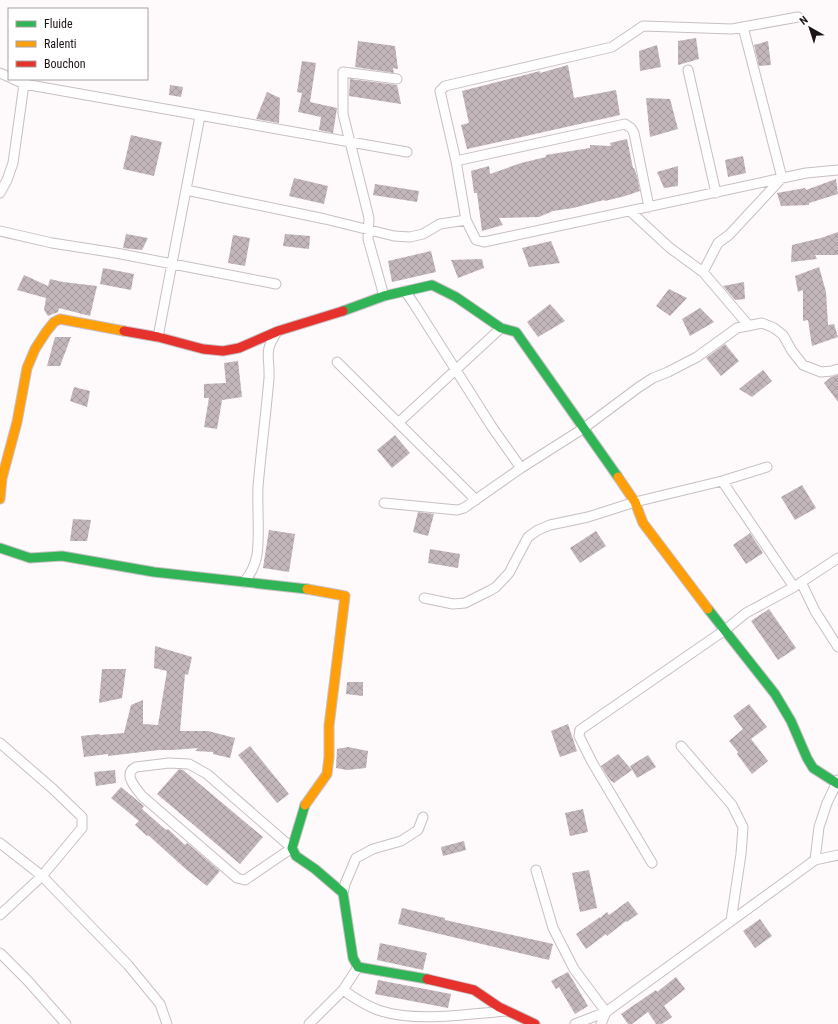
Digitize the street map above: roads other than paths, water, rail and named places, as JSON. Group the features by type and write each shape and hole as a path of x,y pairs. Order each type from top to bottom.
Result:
{"street":[{"path":"798,17 732,29 643,26 612,47 445,86 440,91 456,161 466,220 476,240 484,242 806,173 838,170"},
{"path":"743,27 782,178"},
{"path":"688,70 716,193"},
{"path":"384,296 368,239 369,218 343,114 343,72 397,79"},
{"path":"15,80 24,84 407,152"},
{"path":"0,191 7,180 13,164 24,84"},
{"path":"158,337 173,265 200,116"},
{"path":"456,161 625,124 634,132 649,207"},
{"path":"703,272 718,243 782,178"},
{"path":"186,190 368,229 394,236 410,237 423,234 440,224 466,220"},
{"path":"630,211 670,248 703,272 749,326"},
{"path":"0,231 52,244 116,253 276,284"},
{"path":"0,499 2,478 17,422 27,368 35,349 54,322 60,319 158,337 203,349 223,351 239,348 256,339 278,331 342,312 384,296 432,285 437,287 456,297 502,328 516,332 635,502 644,523 775,694 791,721 813,768 837,782 819,827 815,860"},
{"path":"405,291 492,427 521,468"},
{"path":"384,502 457,510 464,508 521,468 584,428 652,378 668,372 696,357 737,328 762,323 774,328 783,335 792,351 803,365 821,372 838,369"},
{"path":"398,423 502,328"},
{"path":"244,582 250,574 257,556 259,531 258,489 269,376 267,354 270,343 278,331"},
{"path":"337,362 476,500"},
{"path":"424,598 453,604 465,603 496,587 509,573 528,537 538,530 550,525 588,517 635,502 722,481 767,467"},
{"path":"722,481 798,585 838,647"},
{"path":"0,548 30,558 62,556 154,572 302,588 345,596 329,726 329,757 327,774 306,803 296,831 292,848 245,880 237,878 142,796 130,780 129,774 132,769 142,766 169,763 189,764 207,774 292,848 296,856 329,880 343,893"},
{"path":"652,862 592,762 579,736 580,730 725,630 746,613 798,585 838,558"},
{"path":"0,743 53,789 82,818 82,828 42,876 0,915"},
{"path":"681,746 732,805 743,827 741,854 731,921"},
{"path":"358,967 353,958 343,893 347,878 356,858 373,849 401,841 418,830 423,817"},
{"path":"0,843 42,876 128,965 160,1004 167,1024"},
{"path":"575,1024 606,1012 815,860 838,855"},
{"path":"536,870 553,928 574,969 606,1012"},
{"path":"0,953 28,981 66,1024"},
{"path":"309,1024 343,990 358,967"},
{"path":"358,967 433,980 474,990 499,1007 535,1024"},
{"path":"343,990 362,1003 416,1021 508,1011"},
{"path":"601,1024 606,1012"}]}
